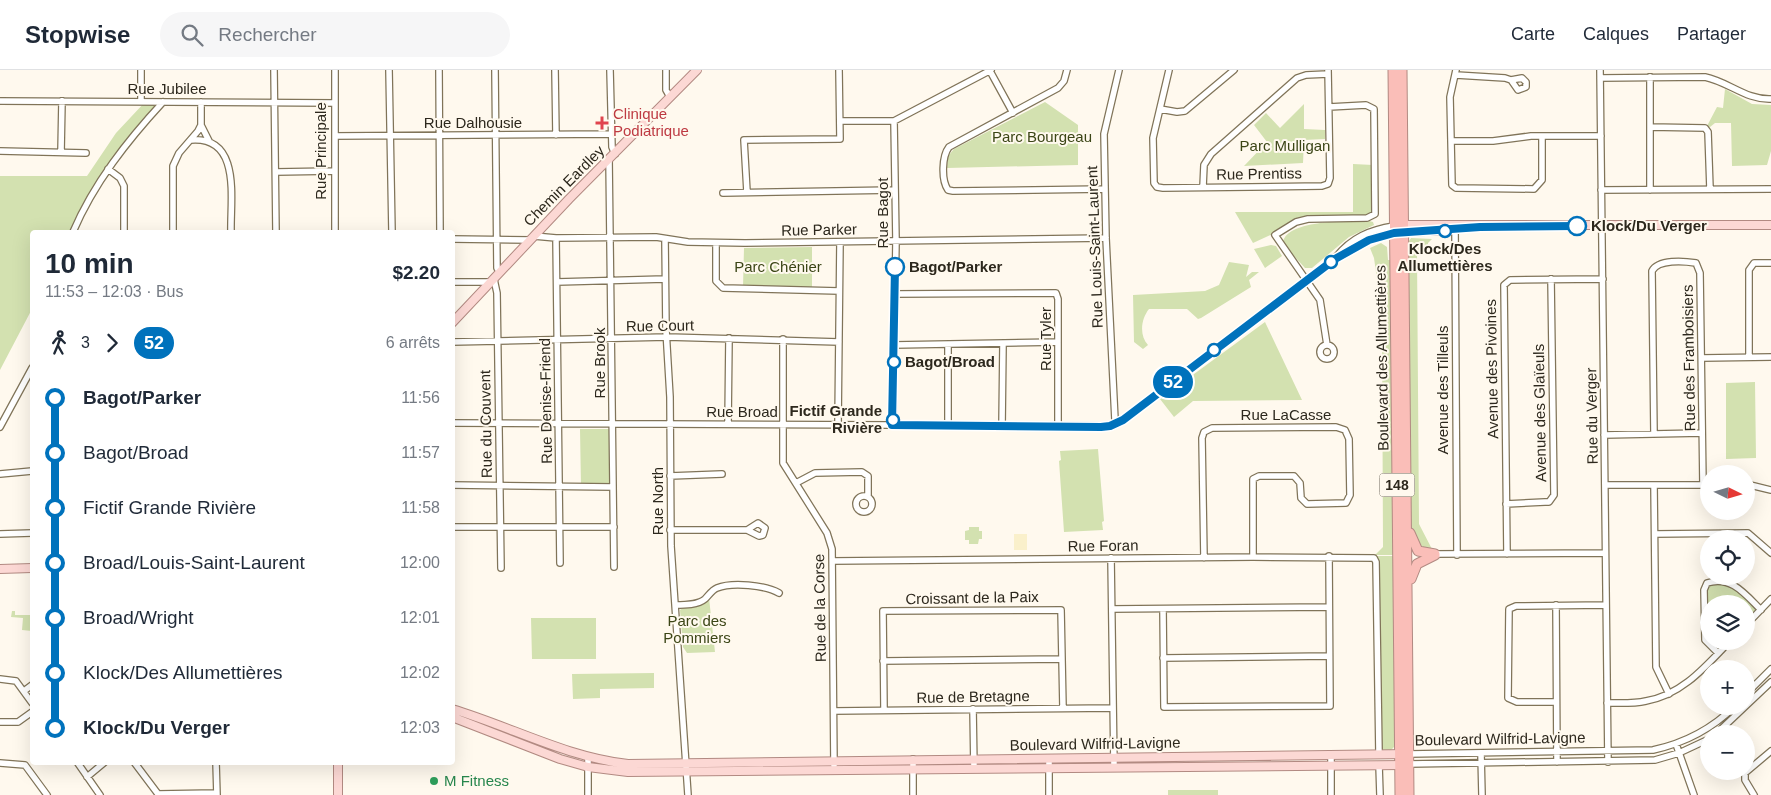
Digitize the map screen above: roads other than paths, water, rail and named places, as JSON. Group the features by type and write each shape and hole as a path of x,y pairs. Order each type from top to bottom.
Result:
{"highway":[{"name":"Boulevard des Allumettières","path":"1392,70 1399,229 1407,508 1408,599 1405,754"},
{"name":"Boulevard des Allumettières","path":"1402,70 1399,229 1405,764 1409,795"},
{"path":"1407,508 1414,545 1418,551 1436,554"},
{"path":"1408,599 1415,566 1436,554"},
{"name":"Boulevard des Allumettières","path":"1400,795 1405,764"}],"main road":[{"name":"Chemin Eardley","path":"455,320 532,238 697,70"},
{"path":"1399,229 1771,225"},
{"path":"0,569 30,568"},
{"name":"Boulevard Wilfrid-Lavigne","path":"455,710 563,750 588,757 628,764 687,767 834,765 913,760 1405,754"},
{"name":"Boulevard Wilfrid-Lavigne","path":"455,718 549,755 588,767 628,772 687,767"},
{"name":"Boulevard Wilfrid-Lavigne","path":"834,765 913,770 1114,766 1405,764"},
{"path":"338,765 338,795"}],"street":[{"path":"141,70 141,102"},
{"path":"274,70 276,230"},
{"name":"Rue Principale","path":"335,70 335,230"},
{"path":"389,70 392,230"},
{"path":"439,70 440,230"},
{"path":"495,70 496,238 497,268 500,272"},
{"path":"555,70 556,135"},
{"name":"Rue Brook","path":"610,70 614,567"},
{"path":"666,70 666,90 670,97"},
{"path":"747,192 744,140 840,139 839,70"},
{"path":"841,121 894,120 990,70 1013,113"},
{"path":"1067,70 1064,81 1058,88 947,150 944,168 945,185 948,190 1105,190"},
{"name":"Rue Louis-Saint-Laurent","path":"1117,423 1115,420 1106,238 1104,130 1119,70"},
{"name":"Rue Prentiss","path":"1169,70 1153,138 1154,184 1157,188 1322,186 1328,184 1330,178 1328,72"},
{"path":"1160,108 1177,112 1186,111 1234,70"},
{"name":"Rue du Verger","path":"1600,70 1608,762"},
{"path":"1203,187 1204,164 1211,154 1297,78 1328,72"},
{"path":"1511,80 1456,73 1450,98 1452,185 1456,188 1534,189 1542,180 1542,136"},
{"path":"1600,78 1705,77 1722,82 1753,98 1771,99"},
{"path":"1650,78 1650,190"},
{"name":"Rue Jubilee","path":"0,101 335,103"},
{"path":"60,152 62,101"},
{"path":"74,230 108,169 135,132 163,102"},
{"path":"202,102 201,125 210,142 222,151 228,162 231,230"},
{"path":"1327,345 1320,300 1276,235 1296,222 1308,219 1367,218 1374,214 1374,109 1366,105 1329,107"},
{"name":"Rue Bagot","path":"892,425 896,241 894,120"},
{"path":"173,230 173,166 179,153 201,125"},
{"path":"1650,127 1705,128 1708,132 1710,190"},
{"name":"Rue Dalhousie","path":"335,136 611,134"},
{"path":"1451,141 1493,141 1542,136 1601,136"},
{"path":"191,140 210,142"},
{"path":"0,152 86,153"},
{"path":"108,169 120,178 124,186 124,230"},
{"path":"276,172 334,171"},
{"path":"1601,190 1771,189"},
{"path":"723,192 895,190"},
{"name":"Avenue des Tilleuls","path":"1455,228 1457,555"},
{"name":"Rue Broad","path":"455,424 838,424 1101,427 1117,423 1335,259 1369,240 1399,229"},
{"name":"Rue Parker","path":"455,239 612,237 665,238 716,243 1106,238"},
{"name":"Rue Denise-Friend","path":"556,238 560,564"},
{"name":"Rue North","path":"665,238 670,425 670,530 688,795"},
{"path":"838,424 840,242"},
{"path":"716,243 716,281 723,288 839,291"},
{"name":"Rue des Framboisiers","path":"1654,434 1652,274 1657,264 1692,262 1699,266 1702,433 1704,465"},
{"path":"1749,357 1749,270 1754,263 1771,262"},
{"path":"557,282 665,279"},
{"name":"Avenue des Glaïeuls","path":"1506,504 1549,502 1554,495 1551,279"},
{"name":"Avenue des Pivoines","path":"1507,554 1503,289 1510,280 1603,279"},
{"path":"455,282 493,280"},
{"name":"Rue du Couvent","path":"493,280 497,293 501,568"},
{"name":"Rue Tyler","path":"895,294 1053,292 1058,299 1058,426"},
{"name":"Rue Court","path":"455,342 667,337 839,342"},
{"path":"728,424 729,338"},
{"name":"Rue de la Corse","path":"783,339 783,462 830,539 833,561 834,765"},
{"path":"894,345 1058,342"},
{"path":"1002,344 1002,426"},
{"path":"948,345 948,426"},
{"path":"1702,358 1771,357"},
{"path":"0,427 30,372"},
{"name":"Rue LaCasse","path":"1204,558 1202,438 1204,432 1212,428 1336,427 1345,430 1349,438 1350,486 1349,498 1346,503 1307,504 1300,498 1300,483 1294,476 1259,476 1253,480 1253,556"},
{"path":"1604,435 1702,433"},
{"path":"0,474 30,471"},
{"path":"796,483 815,472 862,472 868,476 868,497"},
{"path":"670,476 722,474"},
{"path":"455,485 614,486"},
{"path":"1654,485 1656,667 1669,694"},
{"path":"1605,486 1700,485"},
{"path":"1755,486 1771,490"},
{"path":"455,527 614,527"},
{"path":"670,530 747,530"},
{"path":"0,534 30,533"},
{"path":"1655,534 1748,534 1771,553"},
{"path":"1436,554 1605,553"},
{"name":"Rue Foran","path":"833,561 1253,556 1374,558 1376,562 1378,754"},
{"path":"1162,609 1164,707 1330,706 1329,556"},
{"path":"1111,558 1114,766"},
{"path":"1718,654 1705,640 1704,590 1707,583 1732,583 1761,610"},
{"path":"675,605 700,602 714,589 720,587 756,586 770,588 779,593"},
{"path":"1755,616 1771,599"},
{"path":"1556,702 1517,702 1510,700 1507,615 1511,607 1606,605"},
{"path":"1556,606 1557,762"},
{"path":"1112,609 1329,607"},
{"name":"Croissant de la Paix","path":"884,710 883,611 1061,610 1063,708"},
{"path":"1607,703 1646,701 1669,694 1692,679 1722,650"},
{"path":"1163,658 1329,656"},
{"path":"883,661 1062,659"},
{"path":"1755,685 1771,669"},
{"path":"0,679 13,679 30,700"},
{"path":"1726,725 1771,682"},
{"path":"24,691 30,686"},
{"name":"Rue de Bretagne","path":"834,711 1113,708"},
{"path":"974,709 974,768"},
{"path":"0,722 18,722 30,713"},
{"name":"Boulevard Wilfrid-Lavigne","path":"1405,754 1652,750 1676,744 1705,731 1724,715"},
{"name":"Boulevard Wilfrid-Lavigne","path":"1405,764 1655,760 1679,753 1700,742"},
{"path":"1676,744 1694,795"},
{"path":"1754,795 1744,780 1745,773 1771,751"},
{"path":"1331,754 1331,795"},
{"path":"1481,754 1482,795"},
{"path":"588,757 588,795"},
{"path":"1048,758 1049,795"},
{"path":"913,760 913,795"},
{"path":"0,762 25,765 47,795"},
{"path":"78,765 100,795"},
{"path":"87,777 101,765"},
{"path":"136,765 158,794 216,794 216,765"},
{"path":"1379,765 1380,795"}],"place":[{"name":"Clinique Podiatrique","path":"602,123"},
{"name":"Klock/Du Verger","path":"1577,226"},
{"name":"Klock/Des Allumettières","path":"1445,231"},
{"name":"Bagot/Parker","path":"895,267"},
{"name":"Bagot/Broad","path":"894,362"},
{"name":"Fictif Grande Rivière","path":"893,420"},
{"name":"M Fitness","path":"434,781"}],"park label":[{"name":"Parc Bourgeau","path":"1042,137"},
{"name":"Parc Mulligan","path":"1285,146"},
{"name":"Parc Chénier","path":"778,267"},
{"name":"Parc des Pommiers","path":"697,630"}]}
